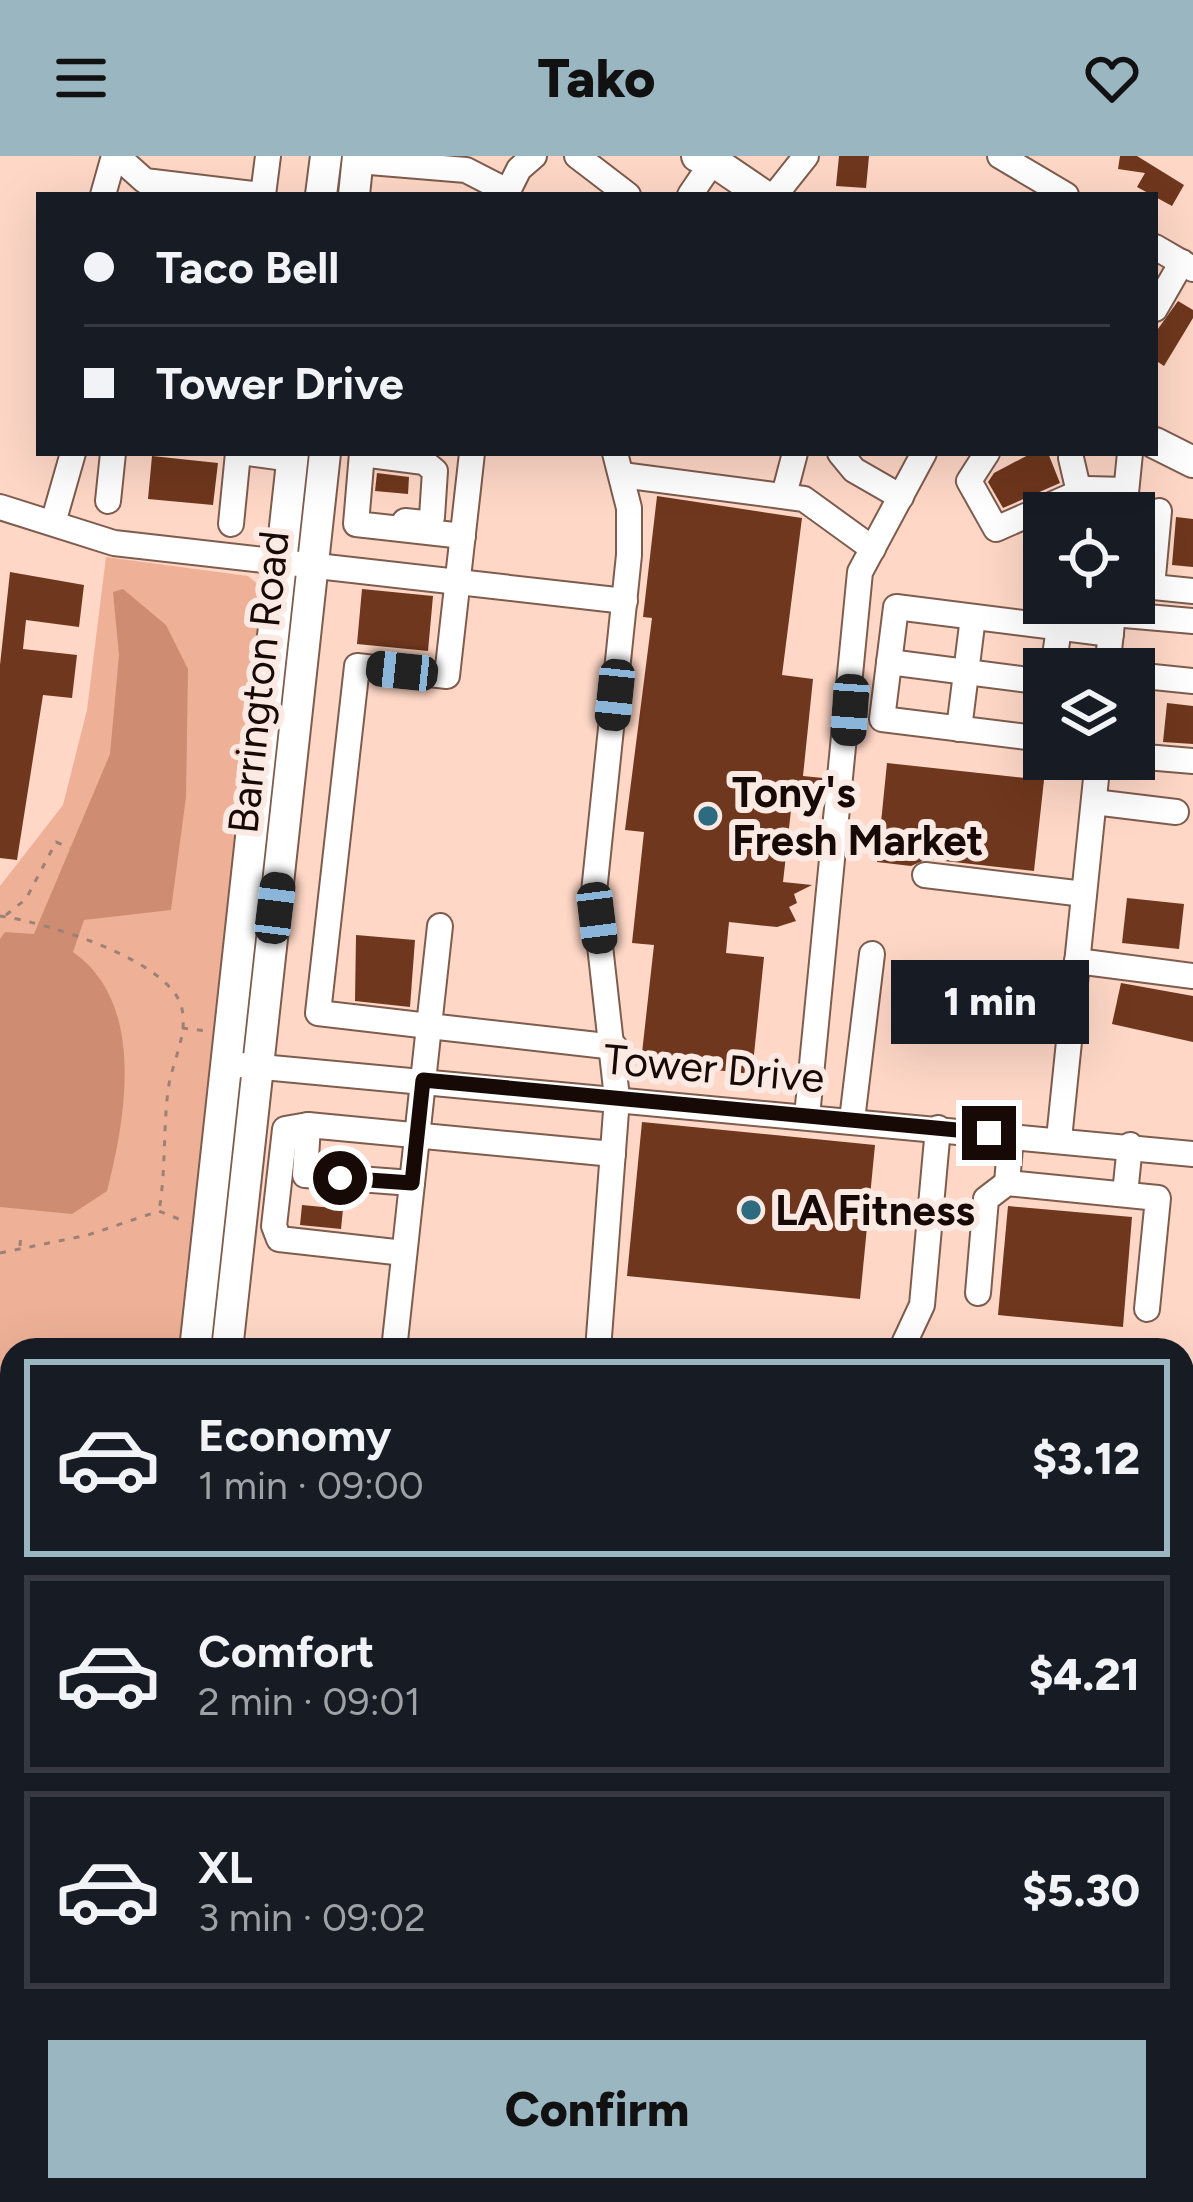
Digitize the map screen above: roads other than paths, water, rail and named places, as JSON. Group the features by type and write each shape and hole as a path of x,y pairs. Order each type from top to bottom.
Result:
{"main road":[{"path":"322,192 326,156"},
{"path":"353,192 358,159"},
{"path":"714,168 758,192"},
{"path":"1158,444 1193,461"},
{"name":"Barrington Road","path":"292,456 297,566"},
{"name":"Barrington Road","path":"198,1338 242,1065 297,566 324,456"},
{"name":"Barrington Road","path":"228,1338 242,1065"}],"street":[{"path":"116,156 142,188 211,192"},
{"path":"105,192 116,156"},
{"path":"262,192 268,156"},
{"path":"508,192 534,156"},
{"path":"577,156 624,192"},
{"path":"777,192 806,156"},
{"path":"1000,156 1061,192"},
{"path":"358,159 468,163 506,192"},
{"path":"693,192 714,168"},
{"path":"1158,249 1188,266 1158,305"},
{"path":"52,523 72,456"},
{"path":"108,501 113,456"},
{"path":"231,524 238,456"},
{"path":"362,456 356,524 451,535"},
{"path":"383,456 424,462 435,471 432,517 424,523 395,520 388,528"},
{"path":"784,495 794,456"},
{"path":"842,456 854,470 901,497"},
{"path":"807,1116 860,572 922,456"},
{"path":"985,456 969,481 996,529 1023,517"},
{"path":"1070,456 1079,492"},
{"path":"1126,492 1130,456"},
{"path":"599,1338 617,1098 615,1046 594,892 625,602 629,508 621,459 804,499 873,549"},
{"path":"453,460 451,535 458,583 447,676 357,666 318,1013 615,1046"},
{"path":"0,507 114,543 625,602"},
{"path":"1155,530 1159,511"},
{"path":"1155,587 1193,591"},
{"path":"1023,737 882,719 896,607 1059,628 1079,624"},
{"path":"959,728 973,617"},
{"path":"1155,619 1193,621"},
{"path":"1056,648 1059,628"},
{"path":"889,662 1023,679"},
{"path":"1155,677 1193,681"},
{"path":"1155,758 1193,761"},
{"path":"1059,1139 1096,780"},
{"path":"1094,802 1176,812"},
{"path":"925,875 1084,894"},
{"path":"395,1338 440,926"},
{"path":"852,1120 872,954"},
{"path":"1077,961 1193,976"},
{"name":"Tower Drive","path":"242,1065 1193,1154"},
{"path":"404,1253 279,1239 274,1226 285,1129 308,1125 613,1154"},
{"path":"308,1125 305,1175 412,1183"},
{"path":"907,1338 922,1305 938,1128"},
{"path":"1007,1183 1011,1135"},
{"path":"1125,1194 1130,1145"},
{"path":"978,1293 986,1198 1007,1183 1125,1194 1158,1198 1147,1309"}],"place":[{"name":"Tony's Fresh Market","path":"708,816"},
{"name":"LA Fitness","path":"751,1210"}]}
